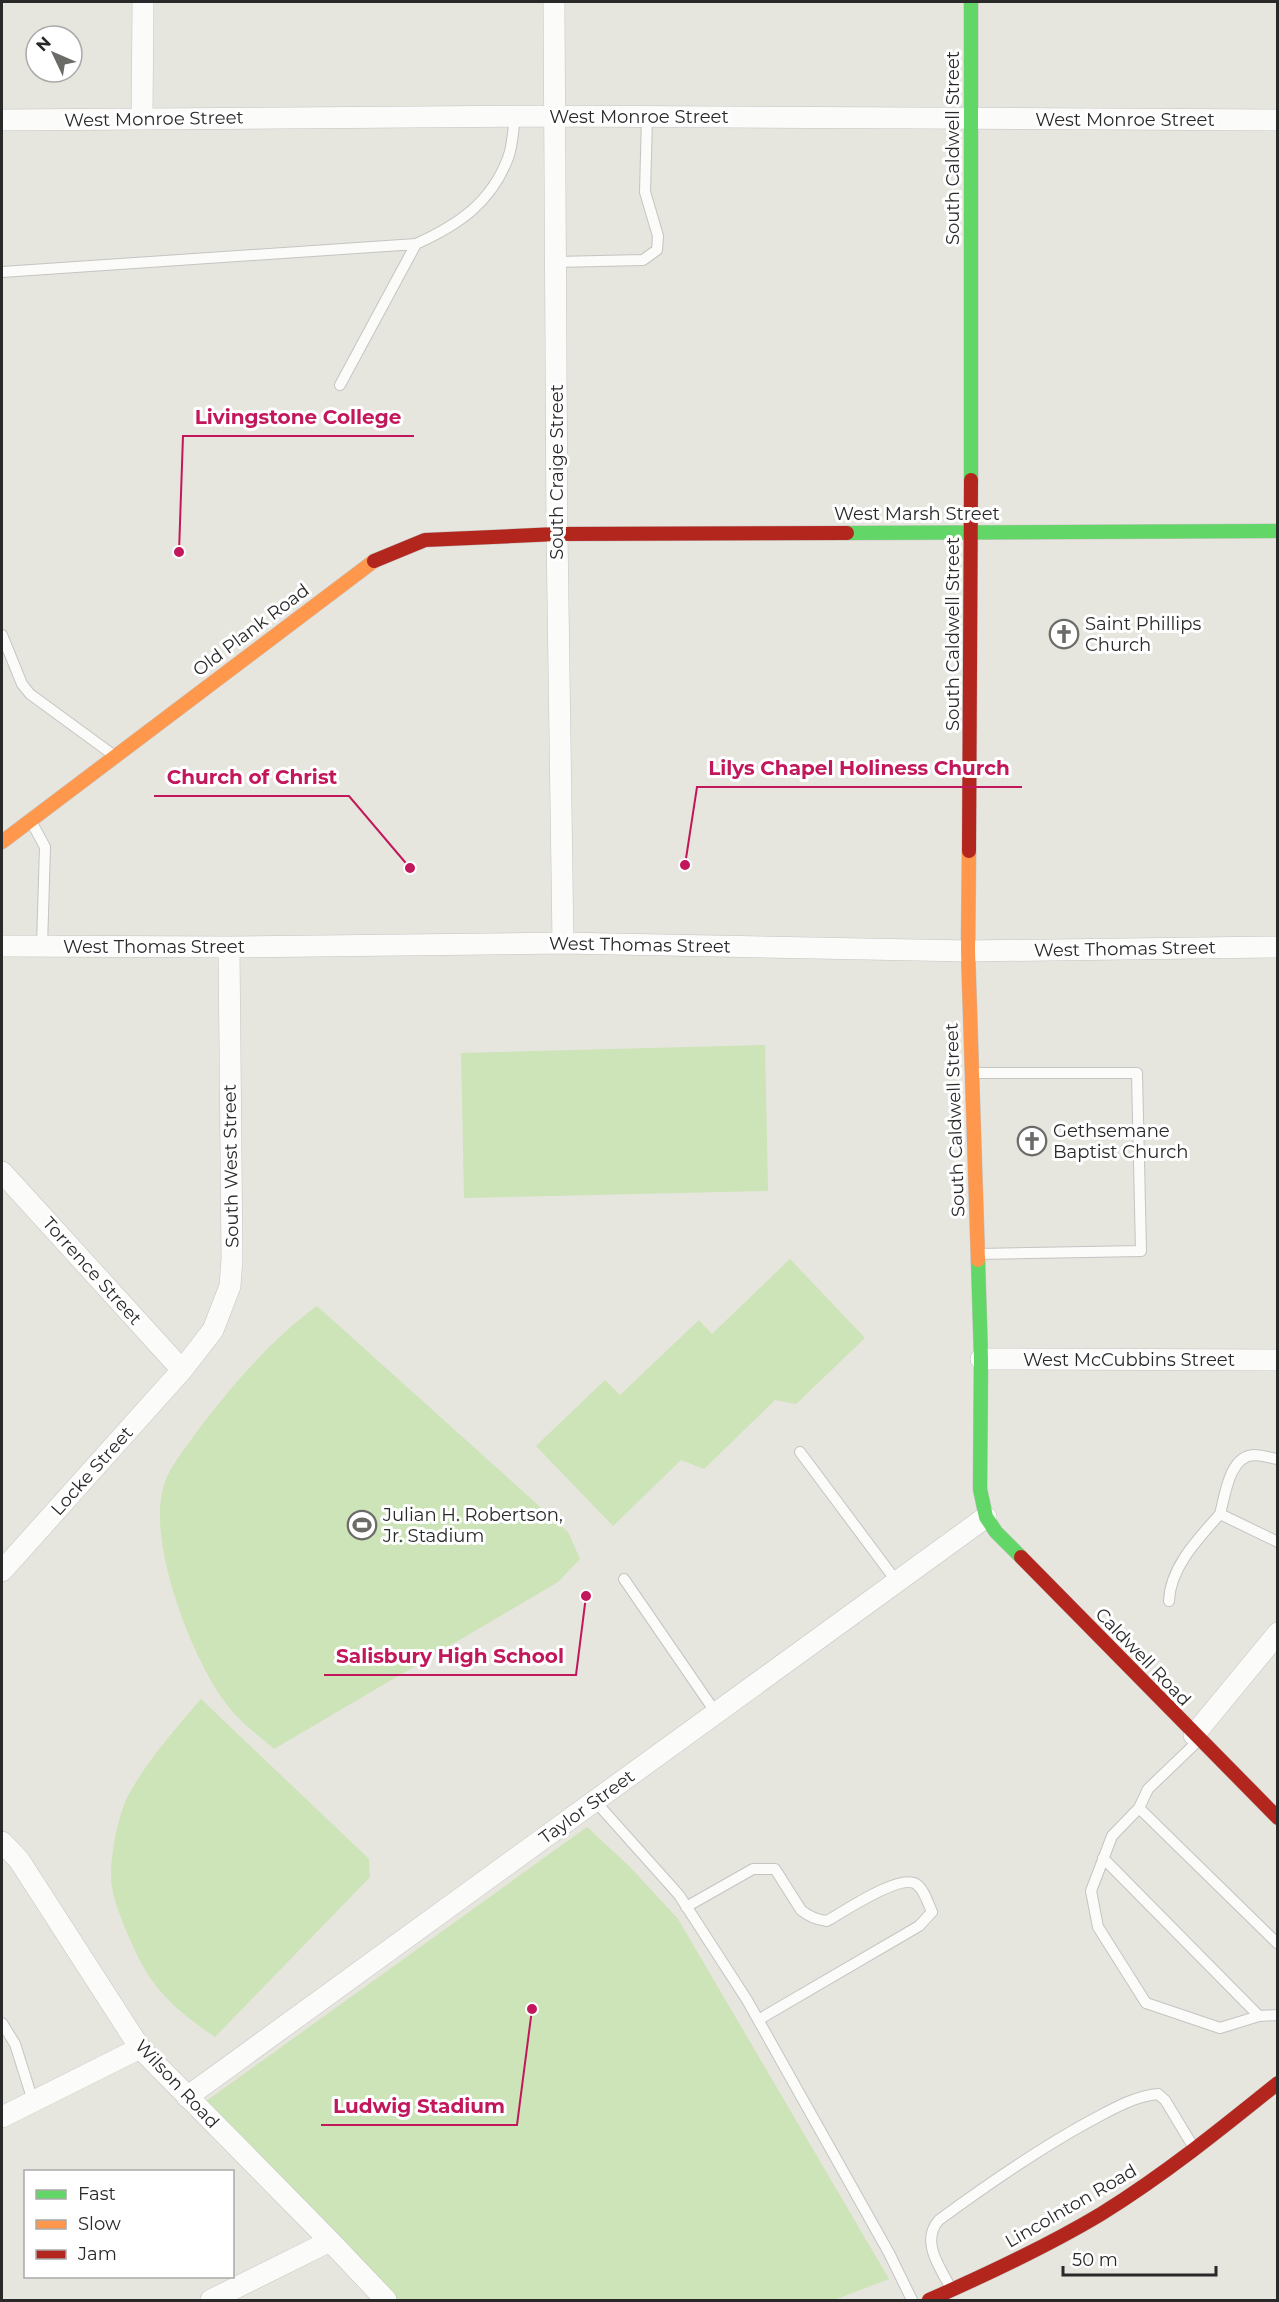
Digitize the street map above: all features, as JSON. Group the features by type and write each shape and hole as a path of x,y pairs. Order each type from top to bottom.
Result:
{"street":[{"path":"142,119 143,2"},
{"name":"South Craige Street","path":"554,2 557,534 563,943"},
{"name":"South Caldwell Street","path":"970,2 971,532 968,951 981,1359 980,1489 986,1517"},
{"name":"West Monroe Street","path":"2,120 515,116 1278,120"},
{"name":"West Marsh Street","path":"557,534 1278,531"},
{"name":"Old Plank Road","path":"2,842 370,563 424,540 557,534"},
{"name":"West Thomas Street","path":"2,946 229,947 563,943 968,951 1278,947"},
{"name":"South West Street","path":"182,1370 213,1329 230,1286 232,1259 229,947"},
{"name":"Torrence Street","path":"2,1172 182,1370"},
{"name":"West McCubbins Street","path":"981,1359 1278,1360"},
{"name":"Locke Street","path":"2,1571 182,1370"},
{"name":"Taylor Street","path":"187,2097 986,1517"},
{"name":"Caldwell Road","path":"986,1517 996,1532 1278,1818"},
{"path":"1197,1737 1278,1633"},
{"name":"Wilson Road","path":"2,1842 18,1860 140,2048 386,2301"},
{"path":"2,2117 140,2048"},
{"name":"Lincolnton Road","path":"929,2301 1049,2242 1124,2199 1194,2149 1277,2083"},
{"path":"211,2301 330,2241"}],"lane":[{"path":"2,272 416,244 448,229 489,195 508,157 515,116"},
{"path":"556,262 643,261 657,250 658,236 645,192 647,117"},
{"path":"340,386 416,244"},
{"path":"2,634 22,684 30,694 115,756"},
{"path":"30,820 45,847 42,946"},
{"path":"972,1073 1137,1073 1141,1251 978,1254"},
{"path":"800,1452 897,1582"},
{"path":"1169,1601 1169,1591 1179,1567 1220,1514 1237,1464 1247,1456 1255,1455 1278,1459"},
{"path":"1220,1514 1278,1542"},
{"path":"624,1579 716,1713"},
{"path":"1197,1737 1148,1789 1139,1808 1112,1836 1090,1891 1098,1927 1146,2003 1220,2028 1259,2016 1278,2014"},
{"path":"595,1801 679,1895 758,2020 889,2253 912,2301"},
{"path":"1139,1808 1278,1944"},
{"path":"1103,1858 1259,2016"},
{"path":"686,1907 753,1869 763,1868 775,1869 801,1910 827,1921 888,1887 903,1882 918,1885 932,1911 919,1926 758,2020"},
{"path":"2,2023 15,2044 33,2101"},
{"path":"952,2290 930,2246 934,2226 1006,2171 1049,2144 1131,2101 1146,2095 1158,2094 1165,2100 1194,2149"}],"green space":[{"path":"765,1045 768,1191 464,1198 461,1053"},
{"path":"790,1259 865,1338 796,1404 775,1400 704,1469 681,1460 613,1526 536,1446 605,1380 620,1395 699,1320 712,1334"},
{"name":"Julian H. Robertson, Jr. Stadium","path":"317,1306 568,1532 580,1559 558,1582 274,1749 230,1709 212,1683 187,1631 168,1572 162,1543 160,1516 162,1493 174,1463 220,1402 283,1334"},
{"path":"201,1699 369,1859 370,1877 215,2037 175,2006 148,1975 123,1923 114,1897 111,1877 118,1826 129,1794 153,1757"},
{"path":"587,1827 630,1867 678,1919 889,2279 834,2300 397,2300 205,2102"}],"traffic: fast":[{"path":"971,2 971,480"},
{"path":"847,533 1278,531"},
{"path":"978,1260 981,1359 980,1489 986,1517 996,1532 1021,1557"}],"traffic: slow":[{"path":"2,842 374,561"},
{"path":"969,851 968,951 978,1260"}],"traffic: jam":[{"path":"969,851 971,480"},
{"path":"374,561 425,540 557,534 847,533"},
{"path":"1021,1557 1278,1818"},
{"path":"929,2300 1017,2260 1101,2214 1170,2168 1278,2083"}],"place":[{"name":"Livingstone College","path":"179,552"},
{"name":"Saint Phillips Church","path":"1064,634"},
{"name":"Lilys Chapel Holiness Church","path":"685,865"},
{"name":"Church of Christ","path":"410,868"},
{"name":"Gethsemane Baptist Church","path":"1032,1141"},
{"name":"Julian H. Robertson, Jr. Stadium","path":"362,1525"},
{"name":"Salisbury High School","path":"586,1596"},
{"name":"Ludwig Stadium","path":"532,2009"}]}
